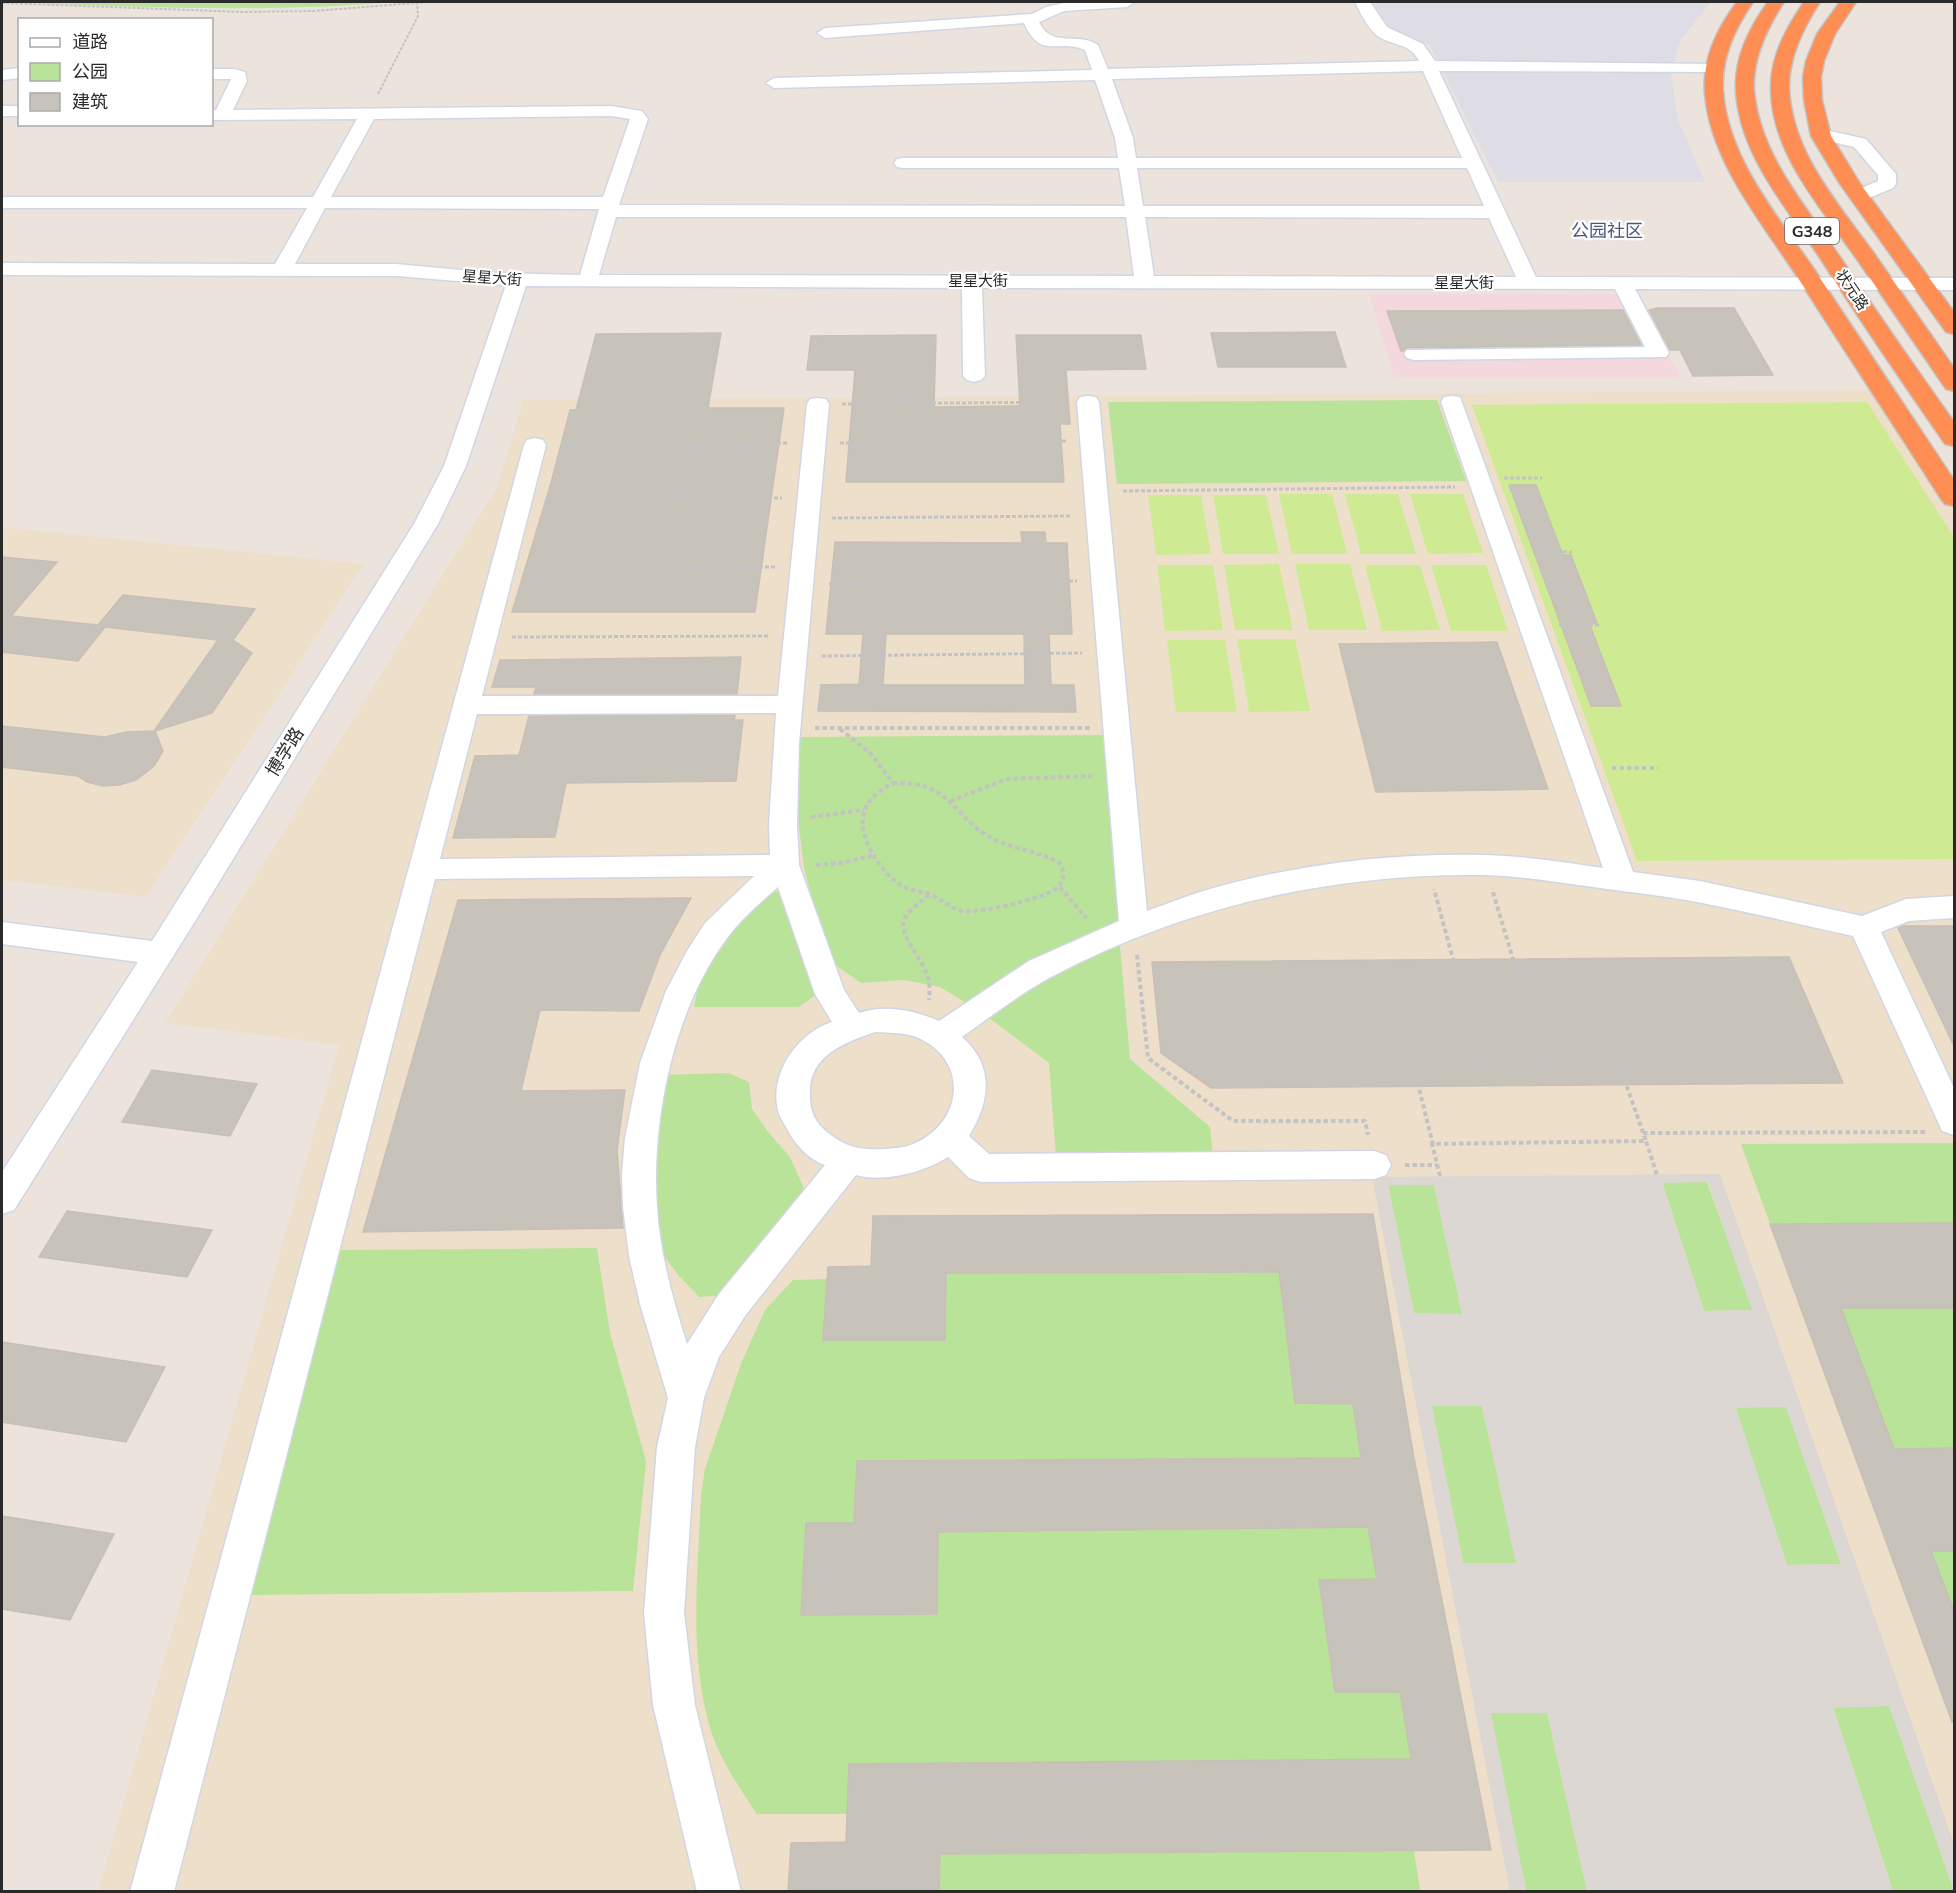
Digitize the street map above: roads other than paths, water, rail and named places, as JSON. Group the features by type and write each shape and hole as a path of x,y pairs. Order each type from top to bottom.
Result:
{"highway":[{"path":"1745,2 1721,41 1713,67 1720,124 1733,158 1954,499"},
{"name":"状元路","path":"1776,2 1764,19 1746,69 1745,90 1748,109 1761,147 1782,185 1846,283 1954,439"},
{"name":"状元路","path":"1812,2 1797,25 1783,65 1780,87 1788,129 1802,160 1831,208 1954,384"},
{"path":"1848,2 1826,34 1815,61 1812,77 1813,100 1821,134 1832,156 1858,196 1954,327"},
{"path":"1720,124 1761,147"},
{"path":"1788,129 1821,134"},
{"path":"1831,208 1858,196"}],"street":[{"path":"825,33 1035,18 1065,7 1127,2"},
{"path":"1362,2 1379,29 1384,33 1413,42 1423,53 1529,283"},
{"path":"1035,18 1031,21 1033,29 1038,36 1047,41 1086,44 1092,48 1124,138 1145,282"},
{"path":"774,83 1429,66 1713,67"},
{"path":"2,75 18,73"},
{"path":"213,74 234,74 239,76 240,81 217,115"},
{"path":"2,111 18,111"},
{"path":"217,115 611,111 636,115 639,119 609,207 588,280"},
{"path":"282,269 368,114"},
{"path":"1821,134 1860,143 1887,174 1887,184 1858,196"},
{"path":"903,163 1474,163"},
{"path":"2,202 319,203 1134,212 1497,212"},
{"name":"星星大街","path":"2,269 396,270 518,280 1954,284"},
{"name":"博学路","path":"2,1200 426,524 455,466 518,280"},
{"path":"972,281 974,376"},
{"path":"1414,354 1659,353 1622,283"},
{"path":"1088,402 1134,927"},
{"path":"1452,402 1621,879"},
{"path":"818,404 789,716 783,818 785,865 830,994 851,1025"},
{"path":"153,1892 535,445"},
{"path":"466,705 789,716"},
{"path":"423,869 785,865"},
{"path":"686,1398 664,1328 648,1265 639,1207 640,1151 648,1098 663,1040 678,996 698,957 717,930 743,902 785,865"},
{"path":"931,1031 989,1001 1040,969 1134,927 1222,896 1260,887 1351,872 1428,866 1485,865 1546,870 1621,879 1710,894 1864,927 1906,910 1954,907"},
{"path":"1864,927 1942,1127"},
{"path":"2,933 159,953"},
{"path":"874,1020 898,1021 931,1031 959,1052 969,1073 972,1095 965,1118 950,1138 930,1151 907,1160 882,1164 849,1160 827,1152 805,1134 792,1112 791,1087 799,1063 813,1047 830,1034 851,1025 874,1020"},
{"path":"950,1138 981,1168 1374,1166"},
{"path":"719,1892 674,1705 664,1613 674,1468 686,1398 703,1350 732,1305 849,1160"}],"district":[{"name":"公园社区","path":"1607,231"}]}
